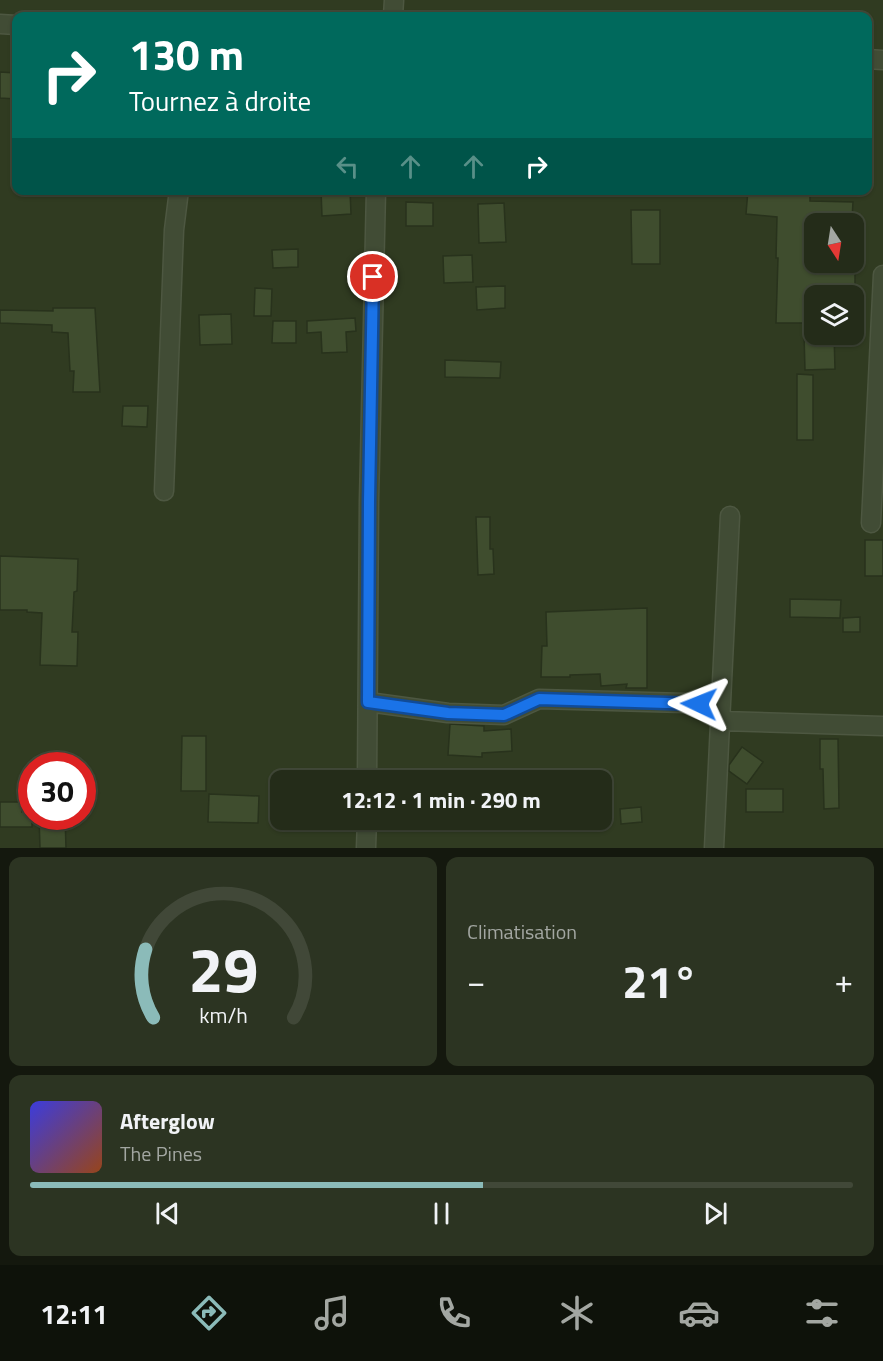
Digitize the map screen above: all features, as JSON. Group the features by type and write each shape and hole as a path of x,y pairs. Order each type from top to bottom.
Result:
{"street":[{"path":"164,491 174,230 178,195"},
{"path":"367,770 369,501 376,195"},
{"path":"871,523 883,275"},
{"path":"714,848 730,516"},
{"path":"368,702 448,713 504,715 539,699 883,726"},
{"path":"366,830 366,848"}],"building":[{"path":"0,72 12,73 12,99 0,98"},
{"path":"321,195 350,195 351,214 322,216"},
{"path":"748,195 810,195 810,201 853,202 852,213 804,213 804,273 855,273 855,285 804,285 804,323 776,323 777,217 746,214"},
{"path":"406,202 433,203 433,226 406,226"},
{"path":"504,203 506,242 479,243 478,204"},
{"path":"631,210 660,210 660,264 632,264"},
{"path":"298,249 298,267 273,268 272,250"},
{"path":"472,255 473,282 444,283 443,256"},
{"path":"505,286 505,308 477,310 476,287"},
{"path":"255,288 272,289 271,316 254,316"},
{"path":"53,308 95,308 100,392 73,392 74,371 70,371 68,333 52,332 52,325 0,323 0,310 53,311"},
{"path":"231,314 232,344 200,345 199,315"},
{"path":"355,318 356,331 346,332 347,352 322,353 321,332 307,333 307,321"},
{"path":"273,321 296,321 296,343 272,343"},
{"path":"804,345 834,345 835,369 805,370"},
{"path":"445,360 501,362 500,378 445,377"},
{"path":"797,374 813,375 813,440 797,440"},
{"path":"123,406 148,406 147,427 122,426"},
{"path":"476,517 490,517 490,549 493,549 494,574 478,575"},
{"path":"865,540 883,540 883,576 865,576"},
{"path":"0,556 78,559 72,632 78,632 77,666 40,665 42,613 27,612 27,610 0,610"},
{"path":"790,599 841,600 840,618 790,617"},
{"path":"647,608 647,688 626,688 627,684 601,686 600,674 541,677 542,646 547,646 546,612"},
{"path":"860,617 860,632 843,632 843,618"},
{"path":"450,724 484,726 484,731 511,729 512,751 482,753 482,757 448,755"},
{"path":"182,736 206,736 206,791 181,791"},
{"path":"820,739 838,739 839,808 824,809"},
{"path":"742,747 763,762 747,784 729,771 729,765"},
{"path":"746,789 783,789 783,812 746,812"},
{"path":"209,794 259,796 258,823 208,822"},
{"path":"0,802 18,802 18,827 0,827"},
{"path":"641,807 642,822 621,824 620,809"},
{"path":"39,830 65,830 66,848 40,848"}],"route":[{"path":"373,277 368,702 448,713 504,715 539,699 699,704"}]}
